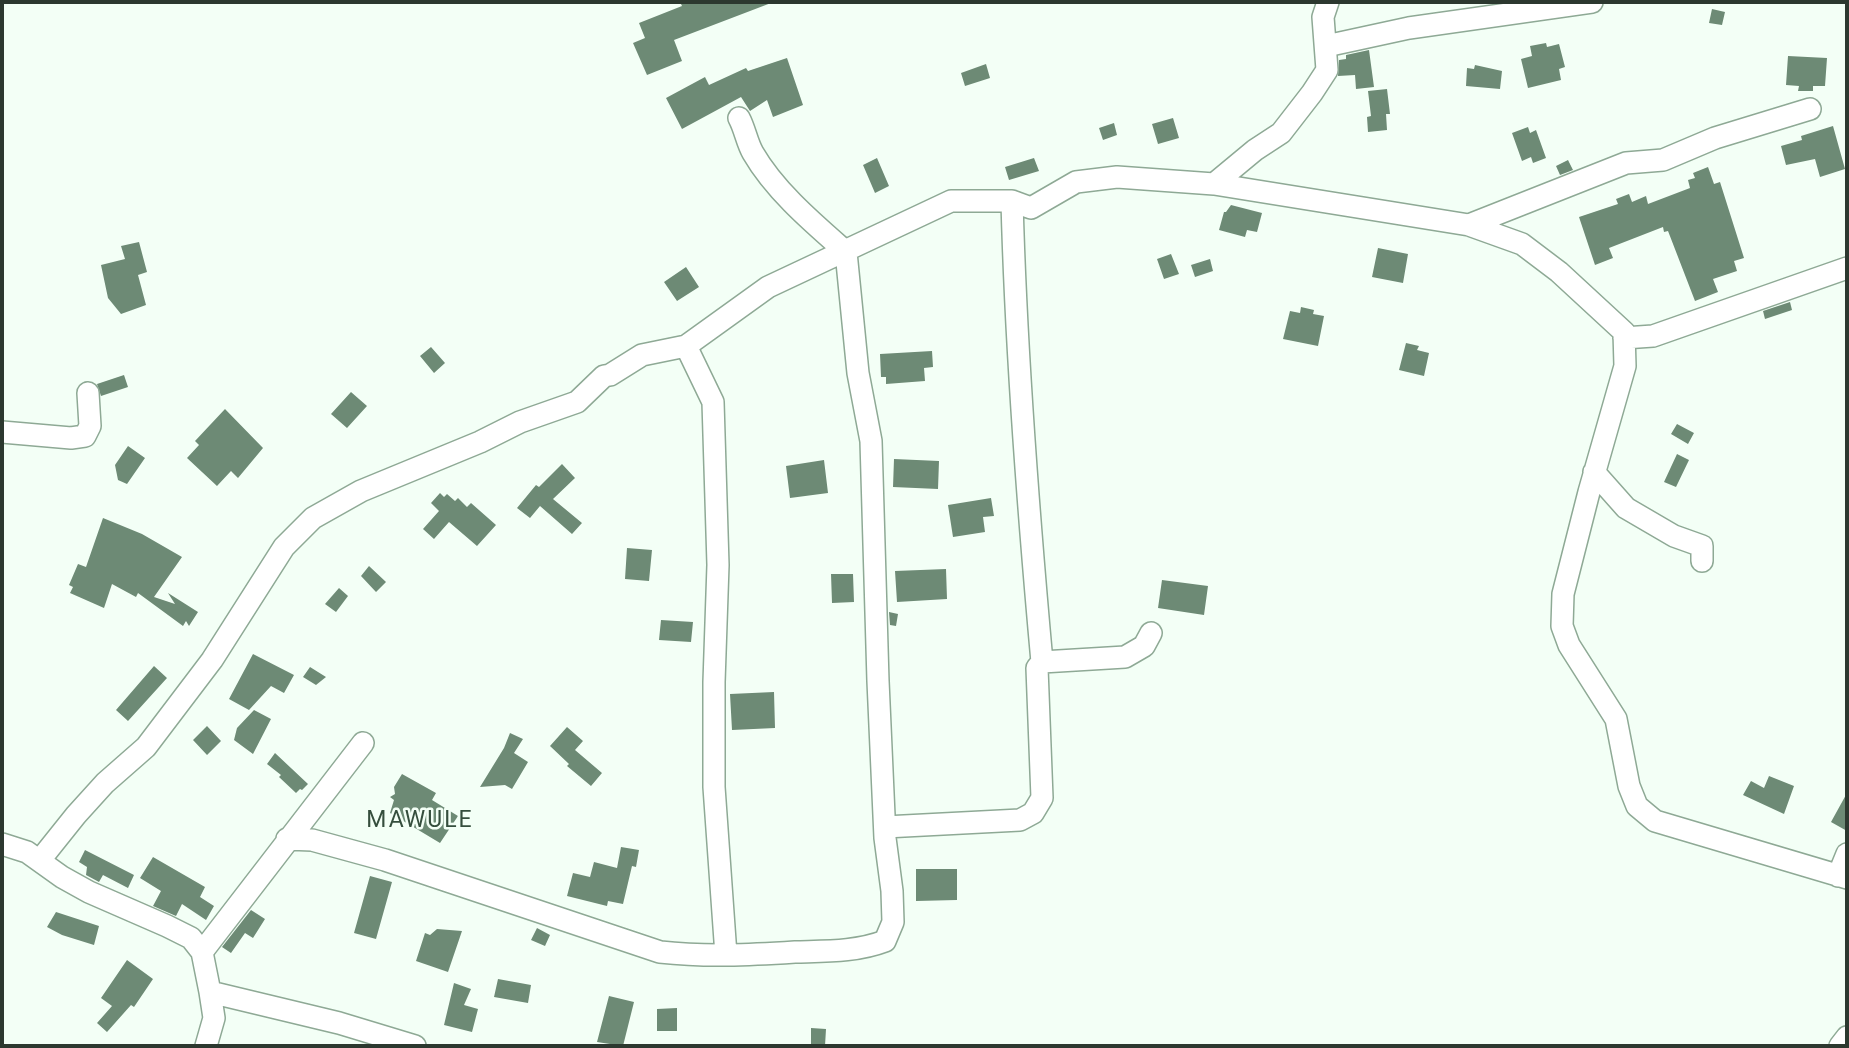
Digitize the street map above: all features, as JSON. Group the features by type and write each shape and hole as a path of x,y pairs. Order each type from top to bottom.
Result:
{"street":[{"path":"1214,184 1255,150 1281,133 1327,70 1323,17 1328,2"},
{"path":"1326,46 1409,28 1592,2"},
{"path":"1469,225 1626,163 1663,160 1715,138 1810,109"},
{"path":"287,839 312,840 385,860 660,952 698,956 726,955 865,948 885,941 893,922 885,827 871,441 858,373 846,252 815,225 765,170 751,151 739,118"},
{"path":"40,860 106,783 146,747 212,660 284,547 313,518 362,491 480,442 520,422 577,402 604,376 642,355 686,346 768,286 951,201 1012,201 1031,208 1076,182 1117,177 1214,184 1469,225 1522,244 1559,272 1625,332 1625,366 1563,594 1562,626 1569,645 1616,719 1629,786 1637,806 1655,821 1843,877 1847,854"},
{"path":"885,827 1020,820 1033,813 1042,797 1037,668 1042,662 1023,442 1014,303 1012,201"},
{"path":"1624,338 1653,336 1847,268"},
{"path":"686,346 713,402 718,565 714,787 726,955"},
{"path":"2,432 71,438 85,436 90,426 88,393"},
{"path":"1594,472 1626,508 1674,536 1702,545 1702,561"},
{"path":"1042,662 1125,657 1143,646 1151,633"},
{"path":"202,952 363,743"},
{"path":"2,844 27,852 89,892 191,938 202,952 214,1018 206,1046"},
{"path":"210,992 339,1023 415,1046"},
{"path":"1840,1046 1847,1037"}],"building":[{"path":"680,2 771,3 674,40 682,61 647,75 633,43 645,38 639,23 682,6"},
{"path":"1712,9 1725,12 1722,25 1709,23"},
{"path":"1546,43 1547,47 1559,44 1565,67 1559,69 1561,80 1528,88 1521,59 1532,56 1530,46"},
{"path":"1369,50 1374,87 1356,89 1355,75 1338,76 1339,60 1346,59 1346,55"},
{"path":"1788,56 1827,58 1825,86 1813,86 1813,91 1798,91 1799,86 1786,85"},
{"path":"787,58 803,105 773,117 767,100 750,111 741,97 682,129 666,98 705,77 709,85 746,68 748,71"},
{"path":"986,64 990,78 965,86 961,73"},
{"path":"1475,65 1502,71 1500,89 1466,86 1467,68 1474,69"},
{"path":"1387,89 1390,114 1386,114 1387,130 1368,132 1367,117 1371,116 1368,91"},
{"path":"1173,118 1179,138 1158,144 1152,124"},
{"path":"1114,123 1117,135 1103,140 1099,128"},
{"path":"1833,126 1845,169 1820,177 1815,159 1786,165 1781,146 1802,140 1801,136"},
{"path":"1528,127 1530,133 1536,130 1546,158 1533,163 1531,157 1522,161 1512,133"},
{"path":"877,158 889,186 875,193 863,165"},
{"path":"1034,158 1039,171 1009,180 1005,167"},
{"path":"1568,160 1573,170 1560,175 1556,166"},
{"path":"1708,167 1714,184 1720,182 1744,258 1734,261 1737,271 1713,279 1718,292 1695,301 1668,231 1664,232 1663,227 1609,248 1613,258 1595,265 1579,217 1618,204 1616,199 1629,194 1632,202 1646,196 1648,204 1690,188 1688,180 1695,178 1693,173"},
{"path":"1231,205 1262,213 1257,232 1247,230 1245,237 1219,230 1224,212"},
{"path":"139,242 147,272 138,275 146,305 121,314 108,298 101,265 125,259 121,246"},
{"path":"1378,248 1408,254 1403,283 1372,277"},
{"path":"1171,254 1179,274 1164,279 1157,259"},
{"path":"1210,259 1213,271 1195,277 1191,265"},
{"path":"686,267 699,287 677,301 664,282"},
{"path":"1790,302 1792,310 1765,319 1763,311"},
{"path":"1301,307 1314,310 1313,314 1324,316 1318,346 1283,339 1290,311 1300,313"},
{"path":"1406,343 1419,346 1417,350 1429,353 1424,376 1399,370"},
{"path":"431,347 445,363 434,373 420,356"},
{"path":"932,351 933,367 924,368 925,381 886,384 886,377 881,377 880,354"},
{"path":"124,375 128,387 101,396 97,384"},
{"path":"351,392 367,406 347,428 331,414"},
{"path":"225,409 263,448 238,478 231,471 217,486 187,458 199,445 195,441"},
{"path":"1677,424 1694,433 1688,444 1671,434"},
{"path":"128,446 145,458 127,484 118,480 115,465"},
{"path":"1677,454 1689,460 1676,487 1664,482"},
{"path":"894,459 939,461 938,489 893,487"},
{"path":"824,460 828,493 790,498 786,466"},
{"path":"562,464 575,478 553,499 582,523 572,534 540,506 530,518 517,508 536,485 539,487"},
{"path":"440,493 444,497 447,494 455,501 458,498 467,507 471,503 496,525 477,546 449,522 434,539 423,529 439,511 431,503"},
{"path":"991,498 994,516 983,517 985,532 953,537 948,505"},
{"path":"103,518 142,534 182,557 154,597 175,604 168,593 198,612 189,626 186,621 183,626 138,593 136,597 112,584 104,608 70,593 73,587 69,585 78,564 86,567"},
{"path":"627,548 652,550 649,581 625,579"},
{"path":"369,566 386,582 376,592 361,576"},
{"path":"946,569 947,599 897,602 895,571"},
{"path":"831,574 853,574 854,602 832,603"},
{"path":"1162,580 1208,586 1204,615 1158,608"},
{"path":"339,588 348,596 336,612 325,604"},
{"path":"889,612 898,614 896,626 890,625"},
{"path":"661,620 693,622 691,642 659,640"},
{"path":"253,654 294,675 284,693 271,686 249,710 229,699"},
{"path":"154,666 167,678 128,721 116,710"},
{"path":"310,667 326,677 316,685 303,677"},
{"path":"774,692 775,728 732,730 730,694"},
{"path":"254,710 271,719 253,754 234,740 237,728"},
{"path":"207,726 221,741 207,755 193,740"},
{"path":"567,727 583,741 575,750 602,773 591,786 567,766 569,764 550,746"},
{"path":"510,733 523,739 514,753 528,762 512,789 505,785 480,787 504,748"},
{"path":"275,753 308,784 302,790 296,793 279,777 281,775 267,764"},
{"path":"402,774 436,793 432,800 458,816 440,843 390,813 394,800 390,797 395,794 394,787"},
{"path":"1769,776 1794,786 1784,814 1743,795 1751,781 1764,788"},
{"path":"1847,793 1847,831 1831,822"},
{"path":"621,847 639,850 636,867 632,866 623,904 608,901 607,906 567,896 573,873 590,877 594,862 617,868"},
{"path":"85,850 134,875 128,888 103,875 99,882 86,875 87,867 79,862"},
{"path":"153,857 205,887 200,897 214,906 206,920 182,904 176,916 153,906 161,891 140,878"},
{"path":"916,869 957,869 957,900 916,901"},
{"path":"370,876 392,882 376,939 354,933"},
{"path":"251,910 265,919 253,938 245,933 231,953 222,947"},
{"path":"56,912 99,926 94,945 62,935 47,927"},
{"path":"537,928 550,935 545,946 531,940"},
{"path":"437,929 462,931 448,972 416,961 425,933 430,935"},
{"path":"127,960 153,979 134,1007 131,1005 107,1032 97,1023 112,1006 101,998"},
{"path":"498,979 531,985 528,1003 494,997"},
{"path":"454,983 471,989 464,1005 478,1009 472,1032 444,1025"},
{"path":"609,996 634,1002 623,1046 597,1042"},
{"path":"677,1008 677,1031 657,1031 657,1009"},
{"path":"811,1028 826,1029 825,1046 811,1046"}],"district":[{"name":"MAWULE","path":"420,821"}]}
